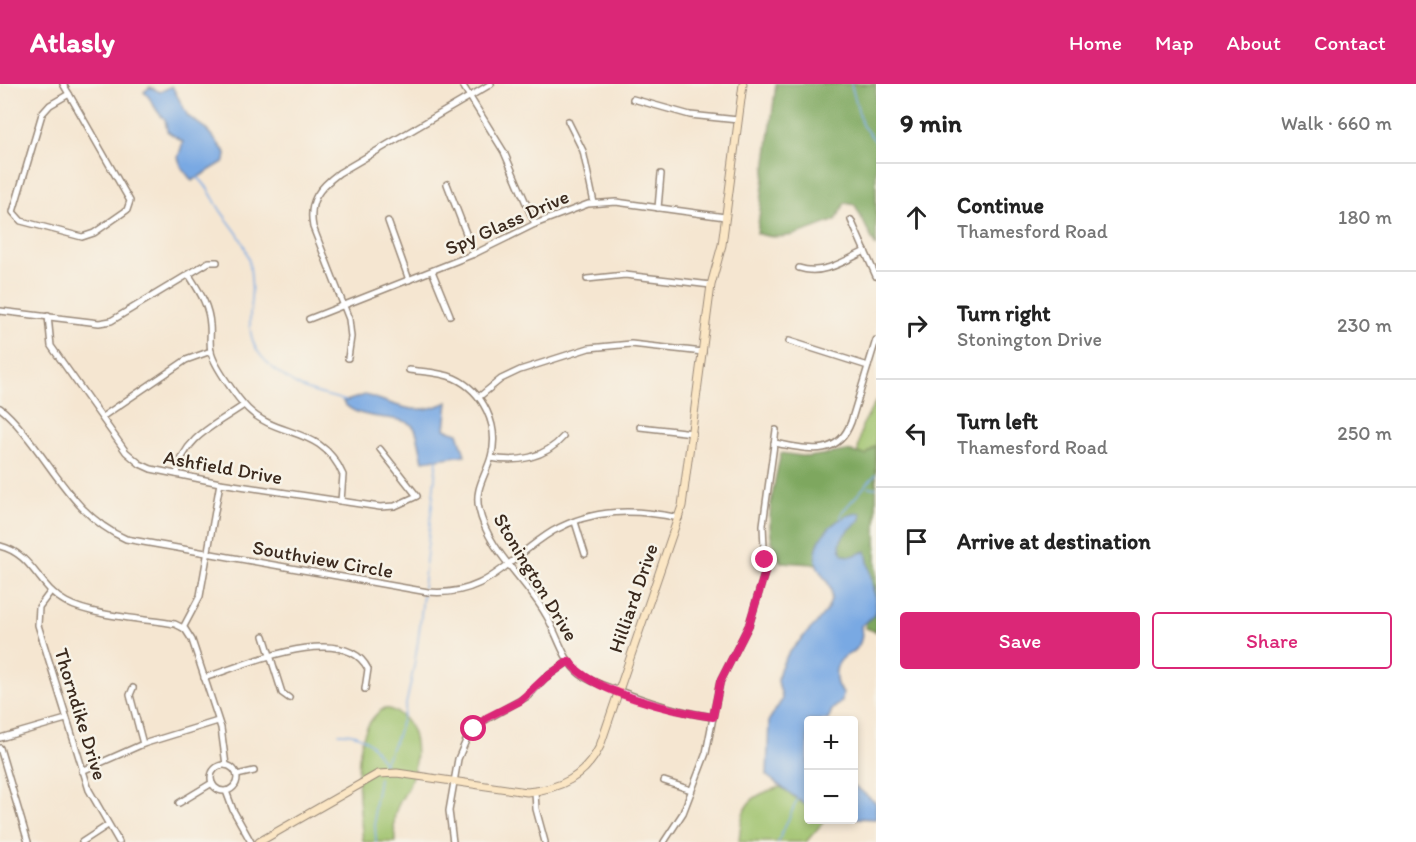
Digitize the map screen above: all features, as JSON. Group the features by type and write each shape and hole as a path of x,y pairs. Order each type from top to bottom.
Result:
{"street":[{"path":"63,84 69,94 130,201 127,210 85,236 21,221 13,212 42,114 50,105 69,94"},
{"path":"462,84 504,152 535,224"},
{"path":"348,358 351,328 313,227 311,216 315,195 323,184 339,173 491,84"},
{"name":"Hilliard Drive","path":"259,842 378,774 397,773 535,792 564,784 589,765 600,746 679,518 693,434 711,285 722,245 743,84"},
{"path":"633,99 690,115 738,120"},
{"path":"568,121 586,158 594,203"},
{"path":"658,208 661,174"},
{"path":"447,184 474,254"},
{"name":"Spy Glass Drive","path":"309,319 474,254 535,224 594,203 616,202 725,217"},
{"path":"851,220 876,276"},
{"path":"388,221 409,280"},
{"path":"799,268 811,271 832,266 865,251"},
{"path":"0,311 111,321 209,262 217,262"},
{"path":"432,271 450,315"},
{"path":"189,275 207,307 211,351 217,365 244,405 264,421 304,434 320,445 343,475 341,501"},
{"path":"587,279 625,275 711,285"},
{"name":"Ashfield Drive","path":"48,316 51,346 135,461 151,469 220,483 389,507 417,496 380,450"},
{"path":"774,443 822,449 840,442 849,429 876,340"},
{"path":"789,341 868,366"},
{"path":"479,397 501,379 520,370 599,346 631,344 703,352"},
{"path":"102,417 186,360 211,351"},
{"name":"Stonington Drive","path":"409,370 454,378 479,397 489,414 492,426 491,458 478,490 479,508 494,543 546,614 569,661 586,678 619,691 668,709 713,717"},
{"path":"177,474 181,455 188,445 244,405"},
{"name":"Southview Circle","path":"0,408 8,413 33,444 76,504 96,523 126,540 438,593 475,587 510,565 552,532 575,522 618,511 649,512 679,518"},
{"path":"640,427 693,434"},
{"path":"664,842 683,813 706,753 720,682 749,625 765,572 763,525 776,429"},
{"path":"491,458 510,461 523,459 550,449 563,437"},
{"path":"183,628 197,605 220,483"},
{"path":"575,522 585,554"},
{"path":"0,546 18,552 28,560 51,591 66,602 83,608 175,624 183,628 191,637 218,721 226,765"},
{"name":"Thorndike Drive","path":"51,591 39,607 38,625 82,771 94,802 119,842"},
{"path":"264,636 282,693 289,698"},
{"path":"204,678 312,646 351,652 359,657 368,669 365,689"},
{"path":"453,842 448,817 460,750 474,729 488,717 520,701 545,678 569,661"},
{"path":"133,688 130,695 143,744"},
{"path":"0,738 66,719"},
{"path":"82,771 143,744 218,721"},
{"path":"0,748 28,842"},
{"path":"180,803 212,783 214,770 226,765 233,768 237,775 236,784 226,791 218,789 212,783"},
{"path":"237,775 254,771"},
{"path":"664,781 691,790"},
{"path":"226,791 232,810 251,842"},
{"path":"535,792 536,809 544,842"},
{"path":"82,842 108,825"}],"green space":[{"path":"776,84 876,84 876,247 855,205 845,203 836,220 807,231 777,237 757,233"},
{"path":"876,401 876,522 856,463 862,426"},
{"path":"876,445 876,632 866,628 863,580 829,565 781,562 771,537 770,509 781,453 808,457 847,451 866,455"},
{"path":"385,708 406,720 415,741 415,766 412,778 395,814 395,842 363,842 358,788 360,750 365,732 373,718"},
{"path":"781,787 804,804 804,824 822,824 806,842 739,842 744,811 753,799"}],"water":[{"path":"172,86 188,116 206,129 226,153 225,161 192,181 178,158 183,142 167,131 165,119 144,92 150,87 160,92"},
{"path":"365,395 415,409 436,407 448,402 445,429 458,433 465,455 423,461 416,431 410,424 360,413 350,409 343,402"},
{"path":"861,513 861,519 844,535 840,549 843,555 852,556 866,551 876,604 874,615 861,626 862,637 859,645 854,652 839,662 837,667 836,681 843,693 842,701 832,710 830,716 804,716 804,804 767,776 769,720 782,700 778,681 785,659 819,620 830,603 830,587 817,565 817,546 827,530 852,514"},
{"path":"858,788 876,803 876,819 858,818"}],"waterway":[{"path":"851,84 862,125 876,142"},
{"path":"197,177 208,189 241,239 246,251 251,278 250,327 260,354 273,368 295,384 346,401"},
{"path":"423,588 437,459"},
{"path":"841,518 842,512 876,474"},
{"path":"868,487 876,488"},
{"path":"381,770 397,736 407,702 420,628 423,592"},
{"path":"339,733 354,734 366,740 383,763"},
{"path":"376,842 374,808 379,778"},
{"path":"778,842 798,798"}],"route":[{"path":"474,729 488,717 528,696 552,672 569,661 578,673 594,682 668,709 713,717 720,682 749,625 765,572 765,560"}]}
